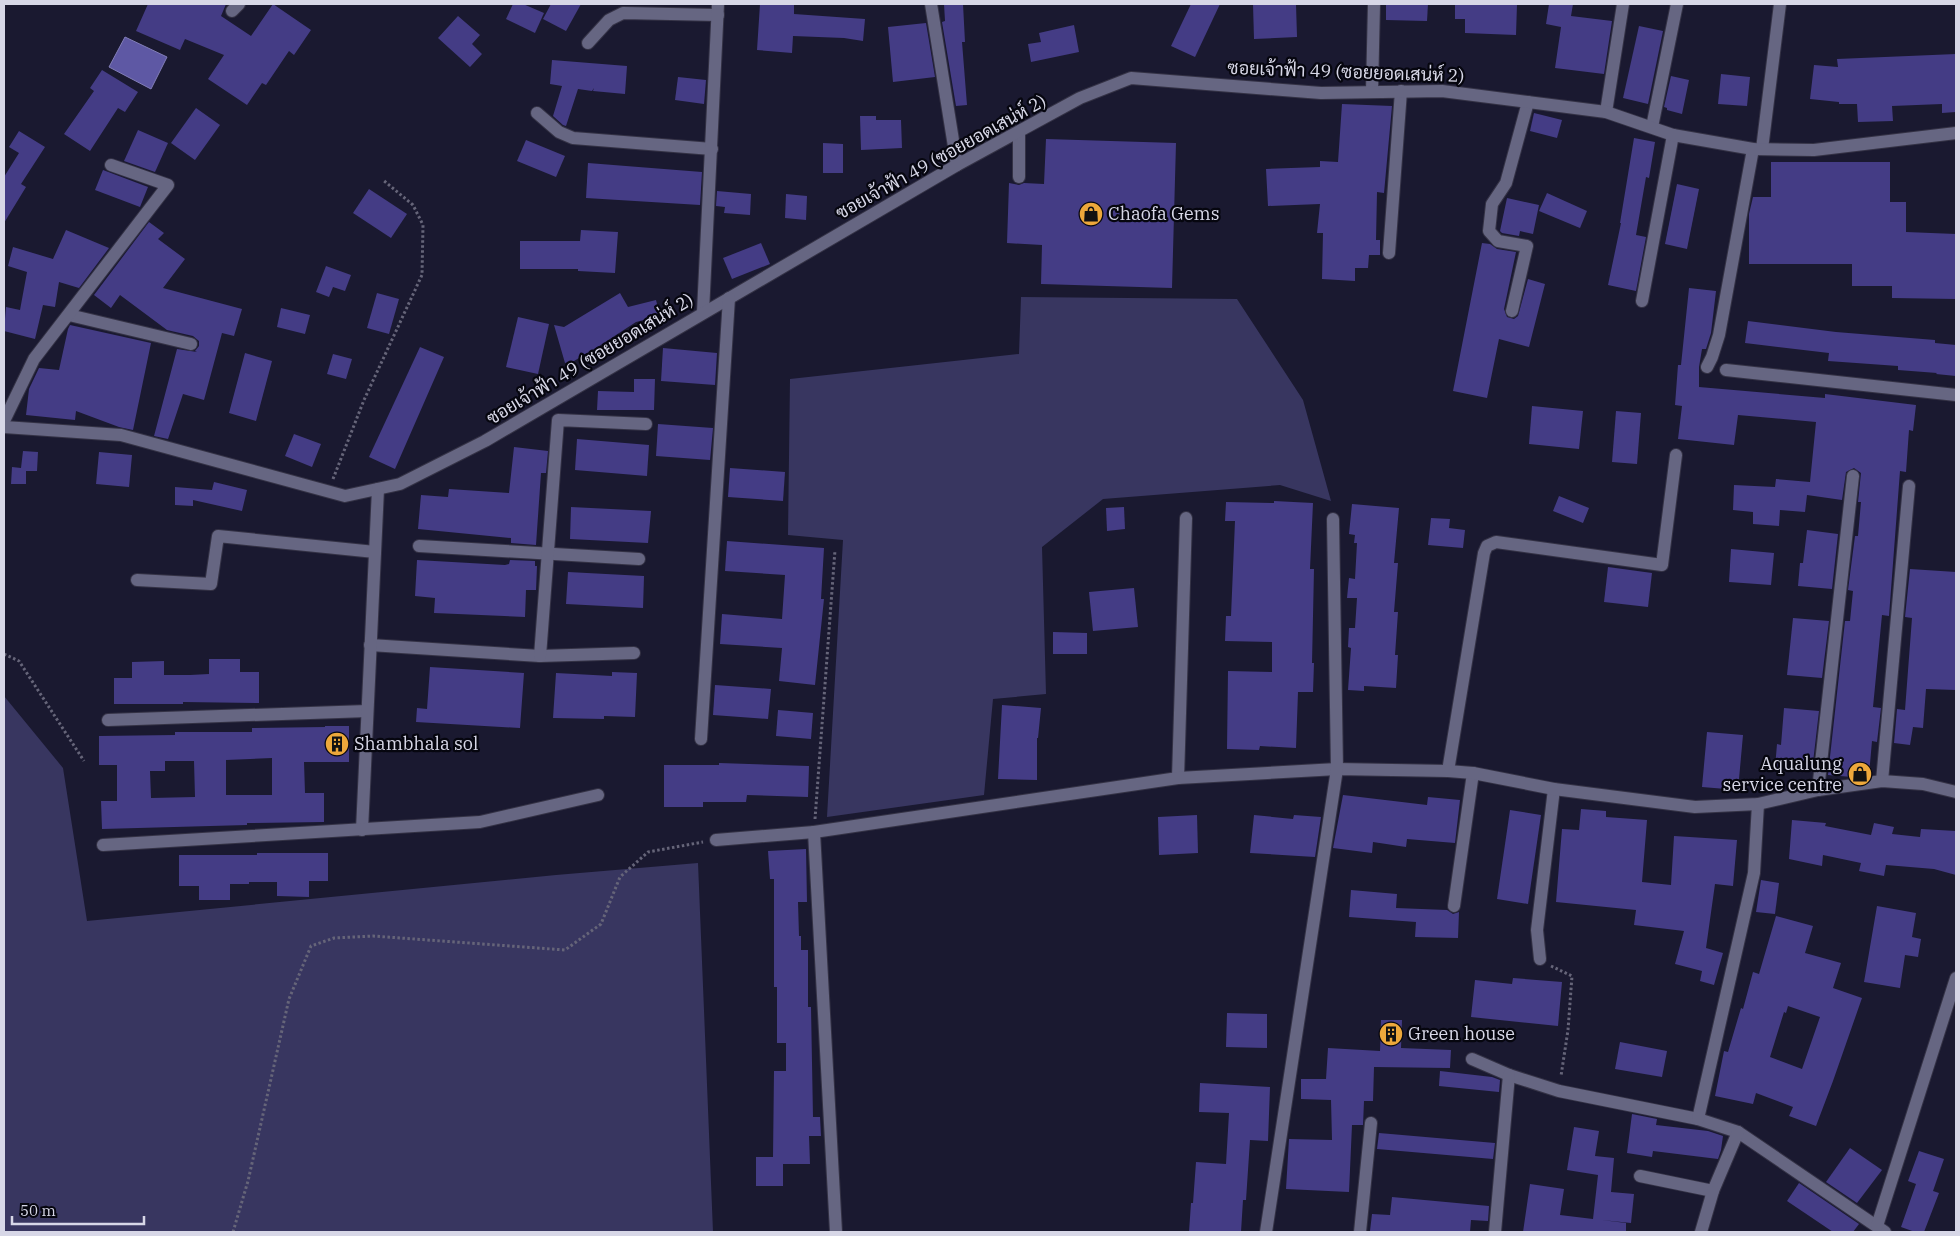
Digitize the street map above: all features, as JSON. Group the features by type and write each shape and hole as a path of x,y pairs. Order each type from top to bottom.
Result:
{"street":[{"path":"931,4 957,165"},
{"path":"1372,92 1374,4"},
{"path":"1606,112 1623,4"},
{"path":"1652,127 1677,4"},
{"path":"1707,367 1719,335 1757,149 1780,4"},
{"path":"588,43 609,20 623,13 718,9 703,312"},
{"name":"ซอยเจ้าฟ้า 49 (ซอยยอดเสน่ห์ 2)","path":"4,427 121,435 345,496 400,484 485,441 957,165 1080,98 1132,78 1321,93 1442,91 1606,112 1673,135 1757,149 1814,150 1956,133"},
{"path":"1389,253 1401,91"},
{"path":"1512,311 1527,246 1498,241 1489,231 1492,204 1506,183 1528,102"},
{"path":"537,113 559,132 573,138 712,149"},
{"path":"1019,132 1019,177"},
{"path":"1642,301 1673,135"},
{"path":"4,421 34,359 168,185 111,165"},
{"path":"701,740 729,298"},
{"path":"69,315 191,344"},
{"path":"1726,370 1956,395"},
{"path":"540,656 558,420 646,424"},
{"path":"1448,771 1484,553 1488,546 1496,542 1662,564 1676,455"},
{"path":"1818,790 1853,476"},
{"path":"1882,781 1909,486"},
{"path":"362,830 378,489"},
{"path":"1178,778 1186,518"},
{"path":"1266,1232 1337,769 1333,518"},
{"path":"137,580 211,584 218,536 375,552"},
{"path":"419,546 638,558"},
{"path":"370,646 540,656 634,653"},
{"path":"108,720 367,711"},
{"path":"716,840 814,832 1178,778 1337,769 1448,771 1554,790 1695,807 1758,804 1818,790 1882,781 1923,784 1956,792"},
{"path":"1454,906 1473,774"},
{"path":"1540,959 1537,930 1548,826 1554,790"},
{"path":"103,845 480,822 598,796"},
{"path":"1698,1119 1754,872 1758,804"},
{"path":"814,832 836,1232"},
{"path":"1472,1059 1509,1075 1559,1090 1698,1119 1738,1132 1881,1229 1956,978"},
{"path":"1495,1232 1509,1075"},
{"path":"1360,1232 1371,1123"},
{"path":"1701,1232 1713,1191 1738,1132"},
{"path":"1640,1176 1713,1191"}],"path":[{"path":"328,491 364,400 422,275 424,225 413,205 383,180"},
{"path":"814,832 835,550"},
{"path":"4,654 19,661 84,761"},
{"path":"233,1232 248,1181 288,999 311,946 334,938 373,936 565,950 601,924 620,877 648,852 716,840"},
{"path":"1540,959 1572,976 1568,1030 1559,1090"}],"shaded area":[{"path":"125,37 167,57 151,89 109,67"},
{"path":"1021,297 1237,299 1303,400 1331,501 1280,485 1103,499 1042,547 1046,694 993,699 984,795 827,817 843,540 788,535 790,379 1019,354"},
{"path":"4,696 63,768 87,921 698,863 713,1232 4,1232"}],"building":[{"path":"148,4 226,4 221,16 251,36 273,4 311,30 294,55 289,51 266,85 262,83 247,105 208,79 224,55 185,39 180,50 136,31"},
{"path":"513,4 523,4 544,13 535,33 506,19"},
{"path":"551,4 581,4 566,31 543,19"},
{"path":"760,4 794,4 794,14 865,19 863,41 844,38 793,36 792,53 757,50"},
{"path":"944,4 963,4 965,42 962,42 967,105 956,106 942,22 945,21"},
{"path":"1191,4 1220,4 1195,57 1171,46"},
{"path":"1253,4 1296,4 1297,37 1254,39"},
{"path":"1386,4 1428,4 1427,21 1386,20"},
{"path":"1455,4 1517,4 1516,35 1465,33 1465,19 1455,19"},
{"path":"1549,4 1573,4 1571,16 1612,21 1604,74 1555,68 1561,27 1546,24"},
{"path":"458,16 480,35 472,44 482,54 470,67 438,38"},
{"path":"926,23 935,77 893,82 888,27"},
{"path":"1074,25 1079,52 1031,62 1028,44 1041,42 1039,33"},
{"path":"1639,26 1663,31 1648,104 1623,98"},
{"path":"1956,54 1956,112 1942,113 1942,104 1892,106 1893,121 1858,122 1857,104 1839,104 1839,102 1810,99 1814,65 1838,67 1837,59"},
{"path":"552,60 627,66 625,94 593,91 594,88 592,91 578,89 566,126 563,125 553,116 562,86 550,84"},
{"path":"102,70 138,92 125,112 118,108 90,151 64,134 94,91 90,88"},
{"path":"1721,74 1750,77 1747,106 1718,104"},
{"path":"1671,76 1689,80 1682,114 1667,110 1664,107"},
{"path":"678,77 706,80 704,104 675,100"},
{"path":"1342,104 1392,106 1384,193 1377,192 1376,240 1380,240 1380,255 1369,255 1368,268 1355,268 1355,281 1322,279 1323,233 1317,233 1320,204 1268,206 1266,169 1320,167 1320,161 1338,162"},
{"path":"196,108 220,125 195,160 171,143"},
{"path":"1534,113 1562,120 1557,138 1530,131"},
{"path":"860,116 876,116 876,120 901,120 902,148 861,150"},
{"path":"138,130 168,143 155,172 124,161"},
{"path":"19,131 45,147 21,184 26,187 4,223 4,177 19,153 9,147"},
{"path":"1634,138 1655,142 1649,178 1646,177 1636,235 1646,237 1636,291 1608,285 1621,223"},
{"name":"Chaofa Gems","path":"1046,139 1176,143 1172,288 1041,284 1042,245 1007,243 1009,183 1019,185 1024,183 1044,184"},
{"path":"526,140 565,156 556,177 517,161"},
{"path":"823,143 843,144 843,173 823,173"},
{"path":"1771,162 1890,162 1890,202 1906,202 1906,232 1956,234 1956,299 1892,298 1892,286 1852,286 1852,264 1749,264 1749,214 1753,197 1771,197"},
{"path":"588,163 702,172 700,205 586,198"},
{"path":"103,170 148,187 140,207 95,190"},
{"path":"1677,184 1699,189 1687,249 1665,244"},
{"path":"369,189 407,214 391,238 353,213"},
{"path":"717,191 751,194 750,215 724,213 725,207 716,206"},
{"path":"1547,193 1587,211 1580,228 1539,211"},
{"path":"786,194 807,196 806,220 785,218"},
{"path":"1507,198 1539,205 1533,234 1520,231 1519,236 1500,231"},
{"path":"149,222 164,233 158,239 185,259 163,288 242,309 234,336 222,333 204,400 183,394 168,439 154,436 177,349 197,352 195,351 199,346 199,341 193,336 167,330 120,295 111,308 94,295"},
{"path":"66,230 109,248 79,288 59,282 55,307 43,305 35,339 4,331 6,307 20,310 27,272 8,266 13,247 53,259"},
{"path":"581,230 618,232 615,273 578,271 578,269 520,269 520,241 580,241"},
{"path":"761,243 770,264 732,279 723,258"},
{"path":"1482,243 1490,244 1497,249 1516,252 1504,309 1507,317 1514,319 1518,316 1528,279 1545,284 1529,347 1499,339 1487,398 1453,391"},
{"path":"326,266 351,275 345,291 333,287 329,297 316,292"},
{"path":"1689,288 1716,291 1711,333 1706,349 1702,349 1699,367 1699,387 1825,398 1825,394 1916,405 1913,431 1909,430 1906,472 1900,471 1889,616 1882,615 1873,707 1881,708 1877,742 1872,741 1869,775 1852,777 1828,775 1845,621 1850,621 1853,591 1848,590 1855,536 1858,536 1861,502 1858,502 1861,473 1854,468 1846,472 1842,500 1807,495 1805,512 1780,510 1779,526 1753,524 1753,512 1733,510 1734,485 1775,487 1776,479 1810,482 1816,422 1738,415 1734,445 1678,439 1682,406 1675,405 1678,365 1681,365"},
{"path":"377,293 399,299 389,334 367,328"},
{"path":"620,293 628,307 656,300 660,316 636,322 574,361 565,363 554,325 564,327"},
{"path":"281,308 310,315 305,334 277,327"},
{"path":"518,317 549,324 538,374 506,367"},
{"path":"1748,321 1836,332 1935,340 1935,343 1956,345 1956,376 1898,370 1898,366 1828,361 1829,353 1745,343"},
{"path":"70,325 151,343 133,430 119,427 76,411 75,420 26,415 29,389 39,368 59,370"},
{"path":"420,347 444,357 395,469 369,457"},
{"path":"663,348 717,353 715,385 661,381"},
{"path":"245,353 272,361 256,421 229,413"},
{"path":"333,354 352,359 346,379 327,374"},
{"path":"634,379 655,379 654,410 597,410 598,391 634,392"},
{"path":"1532,406 1583,411 1579,449 1529,444"},
{"path":"1616,411 1641,413 1637,464 1612,462"},
{"path":"658,424 713,428 710,460 656,456"},
{"path":"294,434 321,444 312,467 285,456"},
{"path":"577,439 649,445 647,476 575,470"},
{"path":"514,447 548,451 546,473 541,473 536,545 511,543 511,538 418,529 421,495 448,497 449,489 509,493"},
{"path":"23,451 38,452 37,471 26,471 26,484 11,484 12,467 21,468"},
{"path":"99,452 132,455 129,487 96,484"},
{"path":"730,468 785,472 783,501 728,497"},
{"path":"214,482 247,490 242,511 193,500 193,506 175,505 175,487 212,490"},
{"path":"1559,496 1589,508 1583,523 1553,511"},
{"path":"1274,501 1313,503 1310,569 1314,569 1313,692 1298,692 1296,748 1260,746 1259,750 1227,749 1228,671 1272,672 1272,642 1225,641 1226,616 1231,616 1235,521 1225,521 1226,502 1274,503"},
{"path":"1352,504 1399,508 1394,563 1398,563 1394,612 1398,612 1395,655 1398,655 1396,688 1364,686 1364,691 1348,690 1351,648 1348,647 1349,628 1355,628 1357,598 1347,598 1349,578 1355,579 1357,543 1354,543 1355,535 1349,534"},
{"path":"571,507 651,511 648,543 570,539"},
{"path":"1124,507 1125,529 1107,531 1106,508"},
{"path":"1431,518 1450,519 1449,528 1465,530 1463,548 1428,545"},
{"path":"1807,530 1838,534 1832,589 1798,586 1800,563 1803,563"},
{"path":"727,541 824,548 821,599 824,599 815,685 779,681 782,648 720,644 722,614 782,619 785,575 725,571"},
{"path":"1731,549 1774,553 1771,585 1729,582"},
{"path":"417,560 505,565 509,564 510,560 535,561 535,566 537,566 536,590 526,590 525,617 434,613 435,598 415,596"},
{"path":"1608,567 1652,573 1648,607 1604,602"},
{"path":"1910,569 1956,572 1956,690 1926,689 1923,728 1913,727 1910,745 1894,743 1897,709 1905,710 1912,618 1905,617"},
{"path":"568,572 644,576 643,608 566,604"},
{"path":"1134,588 1138,627 1093,631 1089,592"},
{"path":"1793,618 1829,621 1822,678 1787,675"},
{"path":"1053,632 1087,633 1087,654 1053,654"},
{"path":"209,659 240,659 240,672 259,672 259,703 183,702 183,704 114,704 114,678 132,678 132,662 164,661 164,675 190,675 209,674"},
{"path":"430,667 524,673 520,728 416,722 417,708 427,709"},
{"path":"612,672 637,673 635,717 604,716 604,719 553,718 556,673 612,676"},
{"path":"715,685 771,689 768,719 713,715"},
{"path":"1002,705 1041,708 1037,738 1037,780 998,779"},
{"path":"1784,708 1819,711 1812,771 1775,768 1777,744 1781,745"},
{"path":"778,710 813,713 811,739 776,736"},
{"path":"349,726 349,762 304,762 305,793 324,793 324,822 102,829 101,801 117,801 117,765 99,765 99,736 175,735 175,732 252,732 252,728","holes":["272,758 272,795 226,795 226,760","165,761 194,761 195,797 151,798 150,771 165,771"]},
{"path":"1707,732 1743,735 1738,790 1702,787"},
{"path":"719,763 809,766 808,797 747,795 746,802 703,802 703,807 664,807 664,765 719,765"},
{"path":"1343,795 1427,805 1428,797 1460,800 1455,843 1407,839 1406,847 1373,842 1372,853 1333,848"},
{"path":"1581,809 1606,811 1606,817 1647,820 1642,882 1671,885 1674,836 1737,840 1733,886 1715,884 1706,948 1723,953 1714,985 1700,981 1702,971 1675,964 1684,931 1634,925 1636,910 1556,902 1562,829 1579,830"},
{"path":"1510,810 1541,815 1528,904 1497,899"},
{"path":"1197,815 1198,853 1159,855 1158,817"},
{"path":"1254,815 1293,819 1294,815 1321,817 1315,857 1250,853"},
{"path":"1792,820 1826,823 1825,826 1871,835 1874,823 1894,827 1892,834 1920,837 1921,829 1956,831 1956,875 1934,869 1886,865 1884,876 1859,871 1861,863 1823,855 1822,866 1789,859"},
{"path":"806,849 807,902 798,902 799,936 801,936 801,950 808,950 808,1007 811,1007 813,1117 820,1117 821,1136 809,1136 810,1164 783,1164 783,1186 756,1186 756,1157 773,1157 774,1071 786,1071 786,1043 777,1043 777,987 774,987 774,879 770,879 768,851"},
{"path":"257,853 328,853 328,881 309,881 309,897 277,896 277,882 230,884 230,900 199,900 199,886 179,886 179,855 257,855"},
{"path":"1761,880 1779,883 1775,914 1756,912"},
{"path":"1351,890 1397,894 1396,908 1447,910 1453,914 1459,912 1458,938 1415,937 1416,922 1349,917"},
{"path":"1877,906 1916,913 1912,937 1921,939 1918,957 1905,955 1900,988 1864,982"},
{"path":"1776,916 1813,926 1805,953 1841,963 1833,988 1862,998 1816,1126 1789,1116 1793,1107 1756,1093 1753,1104 1715,1096 1724,1051 1728,1052 1753,972 1759,974","holes":["1788,1006 1820,1017 1802,1069 1770,1057 1784,1012 1786,1013"]},
{"path":"1513,978 1562,982 1558,1026 1471,1017 1475,980 1512,984"},
{"path":"1227,1013 1267,1014 1267,1048 1226,1047"},
{"path":"1381,1020 1402,1020 1401,1048 1451,1050 1450,1068 1374,1067 1373,1101 1364,1101 1363,1125 1352,1125 1349,1192 1286,1189 1289,1139 1332,1140 1331,1100 1301,1099 1301,1079 1326,1079 1328,1048 1380,1051"},
{"path":"1620,1042 1667,1051 1662,1077 1615,1069"},
{"path":"1440,1071 1492,1077 1500,1080 1499,1092 1439,1086"},
{"path":"1200,1083 1270,1087 1268,1141 1250,1140 1246,1200 1243,1200 1241,1232 1189,1232 1196,1162 1226,1164 1229,1113 1199,1112"},
{"path":"1632,1114 1657,1119 1656,1125 1708,1131 1723,1136 1718,1159 1653,1151 1652,1157 1627,1153"},
{"path":"1574,1127 1599,1131 1595,1156 1614,1158 1611,1192 1634,1194 1631,1223 1602,1220 1626,1223 1626,1232 1523,1232 1530,1184 1564,1189 1560,1215 1593,1219 1598,1175 1567,1170"},
{"path":"1379,1133 1495,1143 1493,1159 1377,1149"},
{"path":"1850,1148 1882,1170 1857,1203 1826,1182"},
{"path":"1919,1151 1944,1159 1933,1191 1939,1193 1924,1232 1915,1232 1901,1227 1916,1184 1908,1181"},
{"path":"1799,1183 1859,1224 1853,1232 1833,1232 1787,1201"},
{"path":"1392,1197 1489,1206 1488,1221 1471,1220 1470,1232 1370,1231 1372,1214 1390,1215"}],"place":[{"name":"Chaofa Gems","path":"1091,214"},
{"name":"Shambhala sol","path":"337,744"},
{"name":"Aqualung service centre","path":"1860,774"},
{"name":"Green house","path":"1391,1034"}]}
